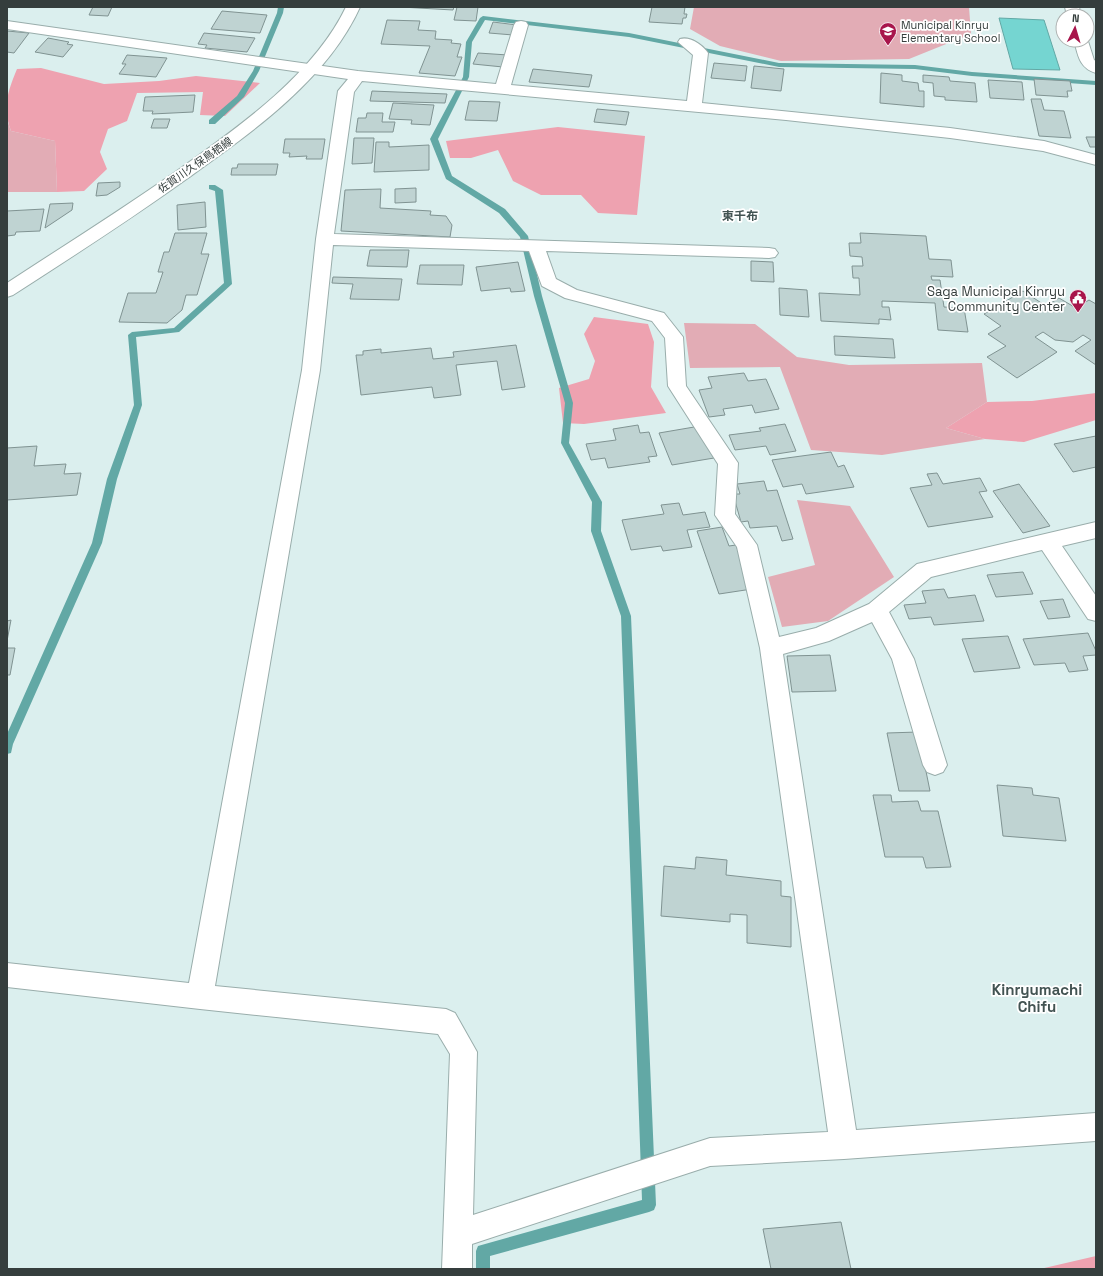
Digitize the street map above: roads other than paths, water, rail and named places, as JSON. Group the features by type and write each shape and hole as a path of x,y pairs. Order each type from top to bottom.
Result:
{"street":[{"name":"佐賀川久保鳥栖線","path":"7,291 142,202 240,132 312,69 346,22 353,7"},
{"path":"502,89 521,25"},
{"path":"7,26 358,76 694,106 950,132 1044,146 1096,160"},
{"path":"685,42 701,53 694,106"},
{"path":"1083,48 1087,62 1096,68"},
{"path":"200,998 311,370 325,239 346,91 358,76"},
{"path":"325,239 769,253"},
{"path":"536,246 548,282 571,294 658,317 674,337 677,386 728,463 725,516 747,544 771,648 844,1145"},
{"path":"771,648 821,635 877,610 924,570 1096,530"},
{"path":"1048,542 1096,613"},
{"path":"877,610 903,660 936,765"},
{"path":"7,975 200,998 446,1022 464,1052 457,1269"},
{"path":"457,1235 710,1152 844,1145 1096,1127"}],"water":[{"path":"999,18 1044,20 1060,70 1013,69"}],"waterway":[{"path":"212,122 240,97 256,71 280,13 281,7"},
{"path":"483,1269 483,1251 649,1205 626,616 596,531 597,502 565,443 569,403 538,296 524,236 502,211 449,177 434,139 466,77 469,42 483,18 629,35 779,65 915,67 972,74 1096,83"},
{"path":"7,750 8,744 97,543 112,479 138,405 132,335 176,330 228,284 219,190 212,187"}],"place":[{"name":"Municipal Kinryu Elementary School","path":"888,46"},
{"name":"Saga Municipal Kinryu Community Center","path":"1078,313"}],"district":[{"name":"東千布","path":"740,216"},
{"name":"Kinryumachi Chifu","path":"1037,998"}]}
